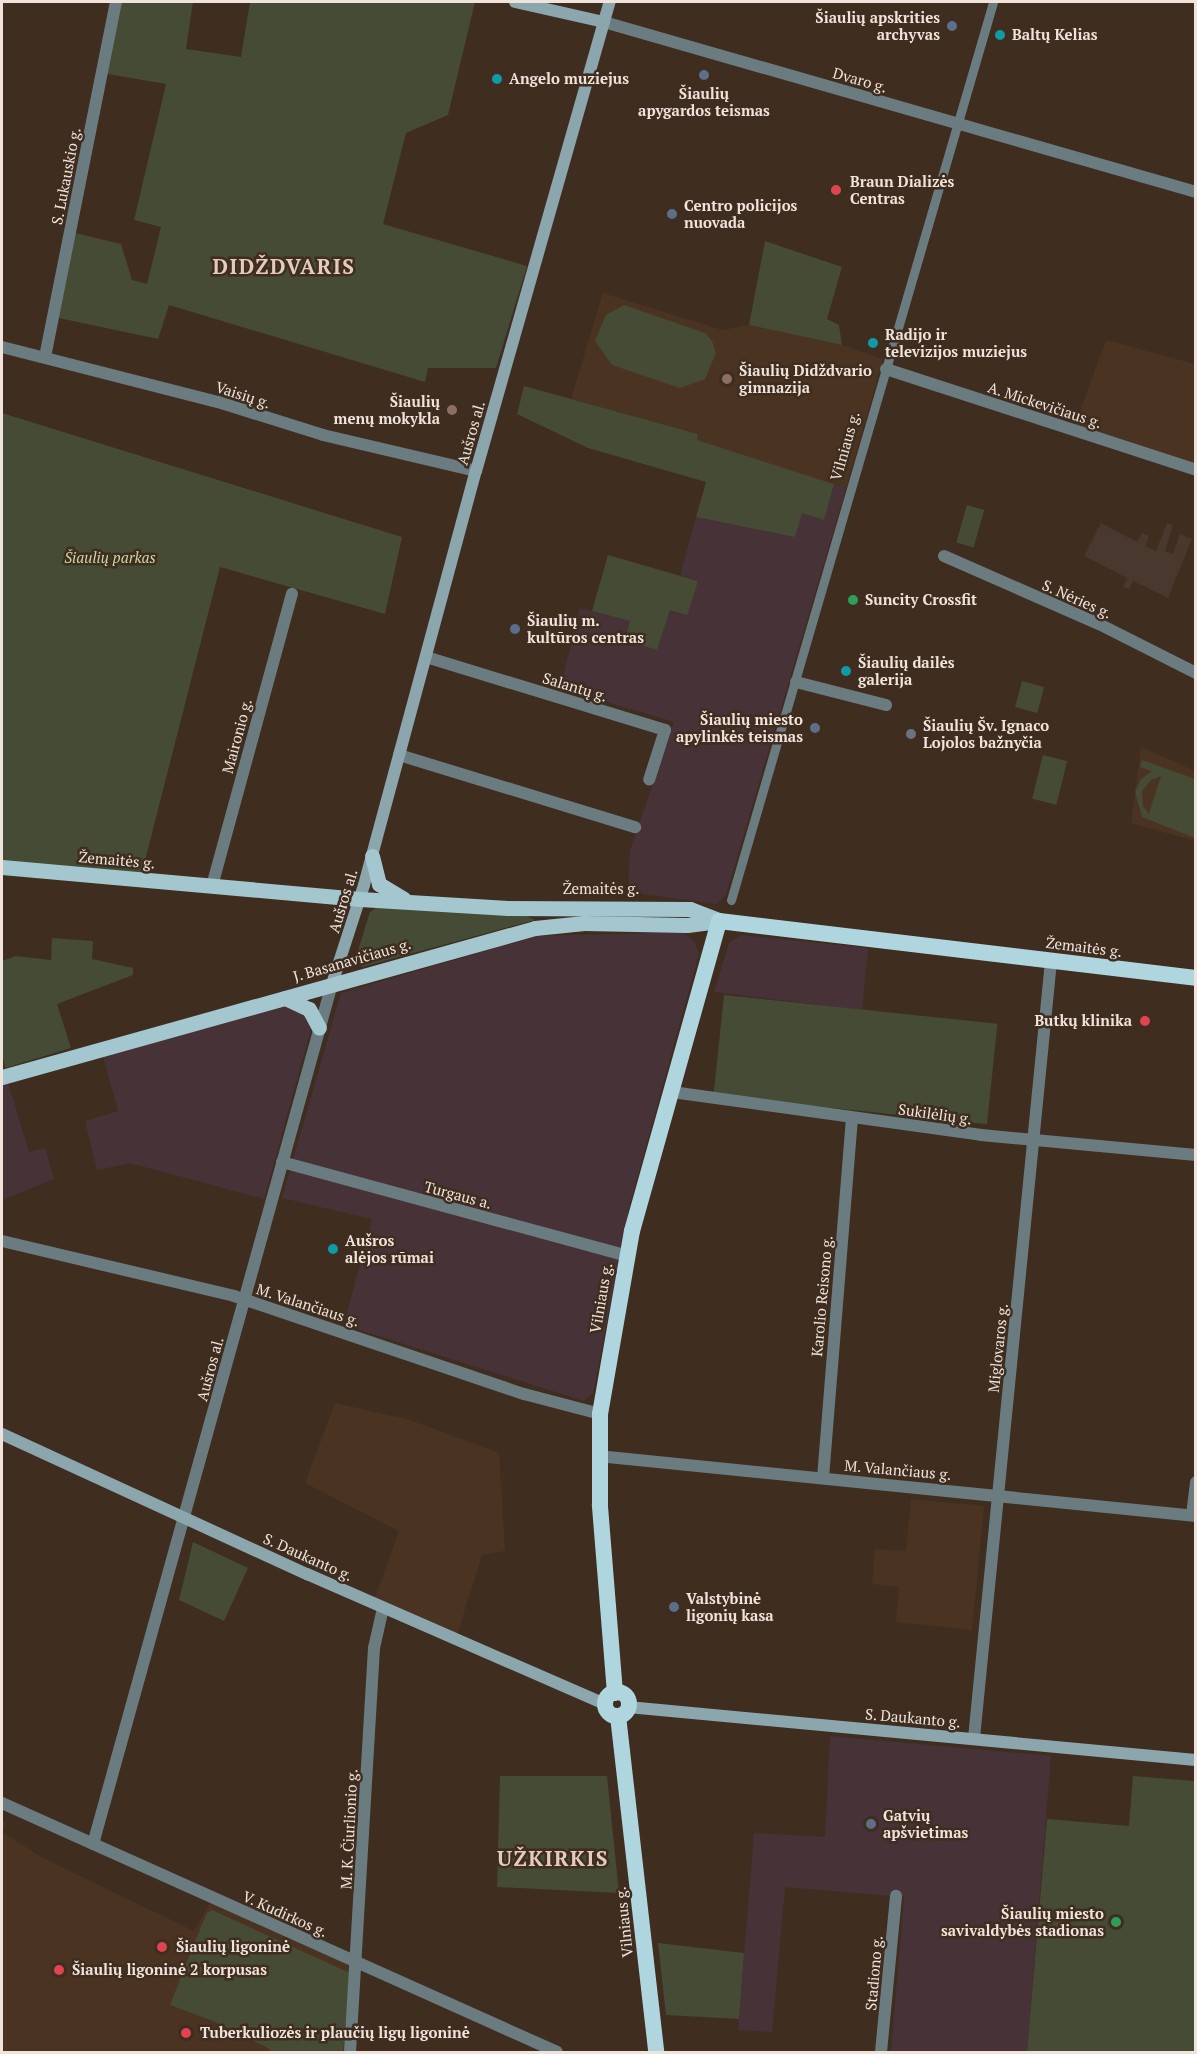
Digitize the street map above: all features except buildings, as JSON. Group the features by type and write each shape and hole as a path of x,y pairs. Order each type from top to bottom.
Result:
{"highway":[{"name":"Žemaitės g.","path":"719,921 1196,978"},
{"name":"Vilniaus g.","path":"610,1698 598,1456 600,1414 627,1256 719,921"},
{"path":"610,1698 607,1711 623,1711"},
{"name":"Vilniaus g.","path":"623,1711 656,2052"}],"main road":[{"name":"Dvaro g.","path":"515,2 604,22"},
{"name":"Aušros al.","path":"332,984 360,900 476,471 610,2"},
{"path":"372,856 379,884 391,895 413,902"},
{"name":"Žemaitės g.","path":"2,867 360,900 690,909 719,921"},
{"name":"J. Basanavičiaus g.","path":"2,1077 535,928 584,922 687,925 719,921"},
{"path":"285,998 309,1009 319,1028"},
{"name":"S. Daukanto g.","path":"2,1434 383,1608 610,1698"},
{"name":"S. Daukanto g.","path":"623,1711 975,1738 1196,1760"}],"street":[{"name":"S. Lukauskio g.","path":"45,357 116,2"},
{"name":"Vilniaus g.","path":"731,900 993,2"},
{"name":"Dvaro g.","path":"604,22 1196,192"},
{"name":"Vaisių g.","path":"2,347 218,402 323,435 476,471"},
{"name":"A. Mickevičiaus g.","path":"886,369 1196,470"},
{"name":"S. Nėries g.","path":"944,556 1099,624 1196,673"},
{"name":"Maironio g.","path":"212,886 292,594"},
{"name":"Salantų g.","path":"426,657 665,730 649,780"},
{"path":"796,682 886,705"},
{"path":"399,755 635,827"},
{"name":"Miglovaros g.","path":"975,1738 1051,961"},
{"name":"Aušros al.","path":"93,1844 332,984"},
{"name":"Sukilėlių g.","path":"672,1092 1033,1141 1196,1155"},
{"name":"Karolio Reisono g.","path":"824,1478 852,1118"},
{"name":"Turgaus a.","path":"282,1162 627,1256"},
{"name":"M. Valančiaus g.","path":"2,1241 244,1299 524,1394 600,1414"},
{"name":"M. Valančiaus g.","path":"598,1456 999,1494 1194,1516"},
{"path":"1194,1516 1196,1482"},
{"name":"M. K. Čiurlionio g.","path":"350,2052 358,1963 373,1659 383,1608"},
{"name":"V. Kudirkos g.","path":"2,1803 557,2052"},
{"name":"Stadiono g.","path":"881,2052 896,1896"}],"shaded area":[{"name":"Šiaulių Didždvario gimnazija","path":"603,293 722,330 749,325 842,345 883,359 846,488 697,440 698,434 571,399"},
{"path":"1106,340 1195,364 1195,470 1073,430"},
{"path":"834,484 846,488 726,895 717,904 628,892 630,851 674,722 560,688 580,608 630,621 657,650 670,610 698,581 680,575 696,517 714,521 802,513 824,520"},
{"path":"1101,523 1137,542 1142,533 1149,536 1145,546 1156,551 1167,523 1173,525 1165,551 1173,554 1180,534 1192,539 1168,598 1133,581 1129,589 1123,587 1127,578 1084,556"},
{"path":"1141,747 1195,771 1195,841 1131,823"},
{"path":"682,932 694,941 699,954 630,1204 593,1393 584,1401 344,1325 372,1219 282,1198 341,993 538,936"},
{"path":"741,935 868,948 862,1010 714,992 729,943"},
{"path":"292,1005 309,1020 311,1029 264,1199 130,1163 97,1170 85,1121 118,1111 103,1056"},
{"path":"6,1076 29,1152 45,1148 54,1179 2,1200 2,1077"},
{"path":"335,1403 410,1420 499,1453 505,1551 482,1555 456,1638 373,1603 399,1531 305,1483"},
{"path":"911,1499 984,1506 972,1630 896,1622 899,1587 872,1584 875,1549 906,1551"},
{"path":"830,1736 1051,1756 1027,2052 891,2052 904,1897 785,1887 772,2032 738,2030 754,1833 825,1837"},
{"name":"Šiaulių ligoninė","path":"2,1832 43,1858 194,1931 212,1899 358,1963 350,2052 2,2052"}],"green space":[{"path":"116,2 193,2 186,49 241,57 250,2 475,2 448,115 406,133 383,224 527,266 496,368 428,368 425,382 169,305 158,339 54,317 71,232 121,244 132,280 147,284 161,227 134,220 166,84 102,73"},
{"path":"765,241 842,267 827,319 839,325 842,345 749,325"},
{"path":"624,305 705,333 712,341 716,353 705,379 680,388 612,365 595,341 606,315"},
{"path":"524,386 698,434 697,440 834,484 824,520 802,513 795,537 696,517 706,482 588,448 517,414"},
{"name":"Šiaulių parkas","path":"2,413 402,537 385,614 220,567 140,880 2,867"},
{"path":"967,505 984,510 974,547 956,542"},
{"path":"608,555 698,581 687,615 670,610 657,650 625,640 630,621 592,611"},
{"path":"1022,681 1044,687 1037,713 1015,707"},
{"path":"1043,755 1067,761 1056,805 1032,799"},
{"path":"1142,760 1195,779 1195,838 1142,817 1135,792 1141,779 1152,771 1140,767","holes":["1161,776 1149,814 1143,806 1142,791 1151,780"]},
{"path":"377,907 526,916 535,920 362,967 355,960 370,912"},
{"path":"52,938 93,941 92,959 133,968 133,975 57,1004 71,1048 5,1068 2,1053 2,961 16,956 51,960"},
{"path":"724,995 997,1024 987,1124 713,1095"},
{"path":"193,1542 248,1568 224,1621 179,1600"},
{"path":"500,1776 607,1776 619,1893 497,1887"},
{"name":"Šiaulių miesto savivaldybės stadionas","path":"1133,1776 1195,1781 1195,2052 1027,2052 1047,1819 1129,1826"},
{"path":"212,1910 350,1973 343,2052 269,2052 270,2049 213,2021 170,2005 207,1913"},
{"path":"658,1943 744,1953 739,2019 666,2015"}],"place":[{"name":"Šiaulių apskrities archyvas","path":"952,26"},
{"name":"Baltų Kelias","path":"1000,35"},
{"name":"Šiaulių apygardos teismas","path":"704,75"},
{"name":"Angelo muziejus","path":"497,79"},
{"name":"Braun Dializės Centras","path":"836,190"},
{"name":"Centro policijos nuovada","path":"672,214"},
{"name":"Radijo ir televizijos muziejus","path":"873,343"},
{"name":"Šiaulių Didždvario gimnazija","path":"727,379"},
{"name":"Šiaulių menų mokykla","path":"452,410"},
{"name":"Suncity Crossfit","path":"853,600"},
{"name":"Šiaulių m. kultūros centras","path":"515,629"},
{"name":"Šiaulių dailės galerija","path":"846,671"},
{"name":"Šiaulių miesto apylinkės teismas","path":"815,728"},
{"name":"Šiaulių Šv. Ignaco Lojolos bažnyčia","path":"911,734"},
{"name":"Butkų klinika","path":"1145,1021"},
{"name":"Aušros alėjos rūmai","path":"333,1249"},
{"name":"Valstybinė ligonių kasa","path":"674,1607"},
{"name":"Gatvių apšvietimas","path":"871,1824"},
{"name":"Šiaulių miesto savivaldybės stadionas","path":"1116,1922"},
{"name":"Šiaulių ligoninė","path":"162,1947"},
{"name":"Šiaulių ligoninė 2 korpusas","path":"59,1970"},
{"name":"Tuberkuliozės ir plaučių ligų ligoninė","path":"186,2033"}],"district":[{"name":"DIDŽDVARIS","path":"284,266"},
{"name":"UŽKIRKIS","path":"553,1858"}]}
